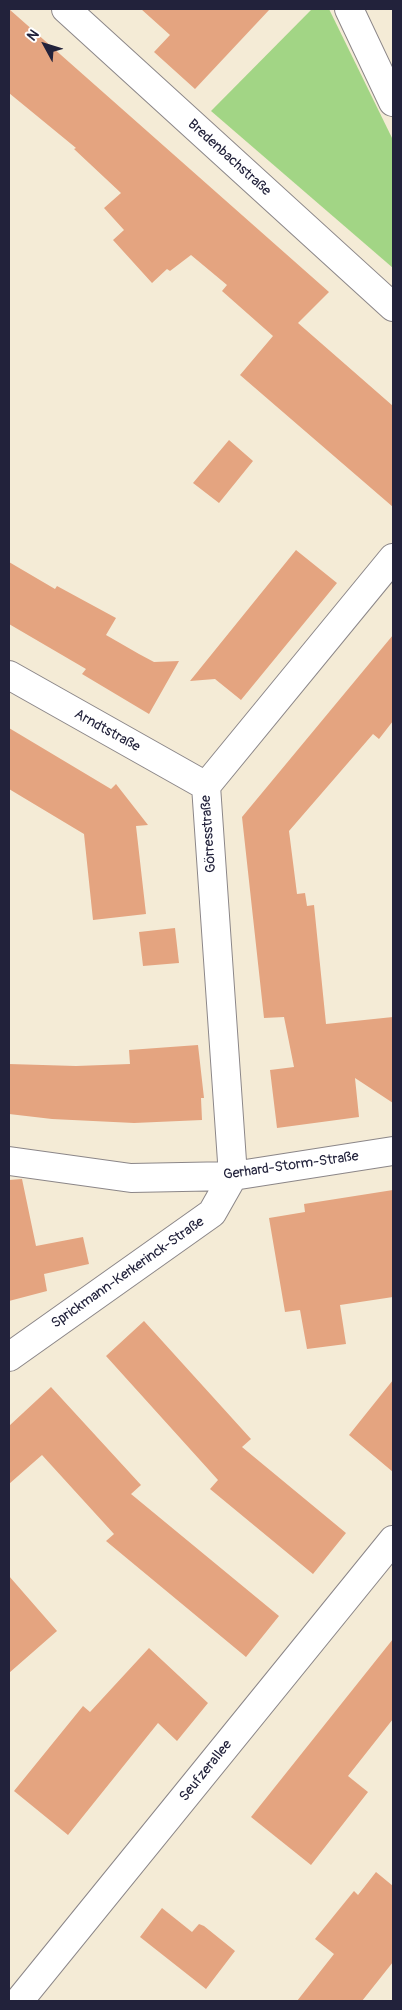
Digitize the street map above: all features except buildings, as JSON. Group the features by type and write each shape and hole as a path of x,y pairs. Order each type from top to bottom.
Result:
{"street":[{"name":"Bredenbachstraße","path":"66,9 393,307"},
{"path":"349,9 393,102"},
{"name":"Görresstraße","path":"233,1176 206,786 393,558"},
{"name":"Arndtstraße","path":"9,675 206,786"},
{"name":"Gerhard-Storm-Straße","path":"9,1161 130,1178 233,1176 393,1151"},
{"name":"Sprickmann-Kerkerinck-Straße","path":"9,1357 212,1213 233,1176"},
{"name":"Seufzerallee","path":"19,2001 393,1540"}],"green space":[{"path":"312,9 329,9 393,140 393,268 211,111"}]}
